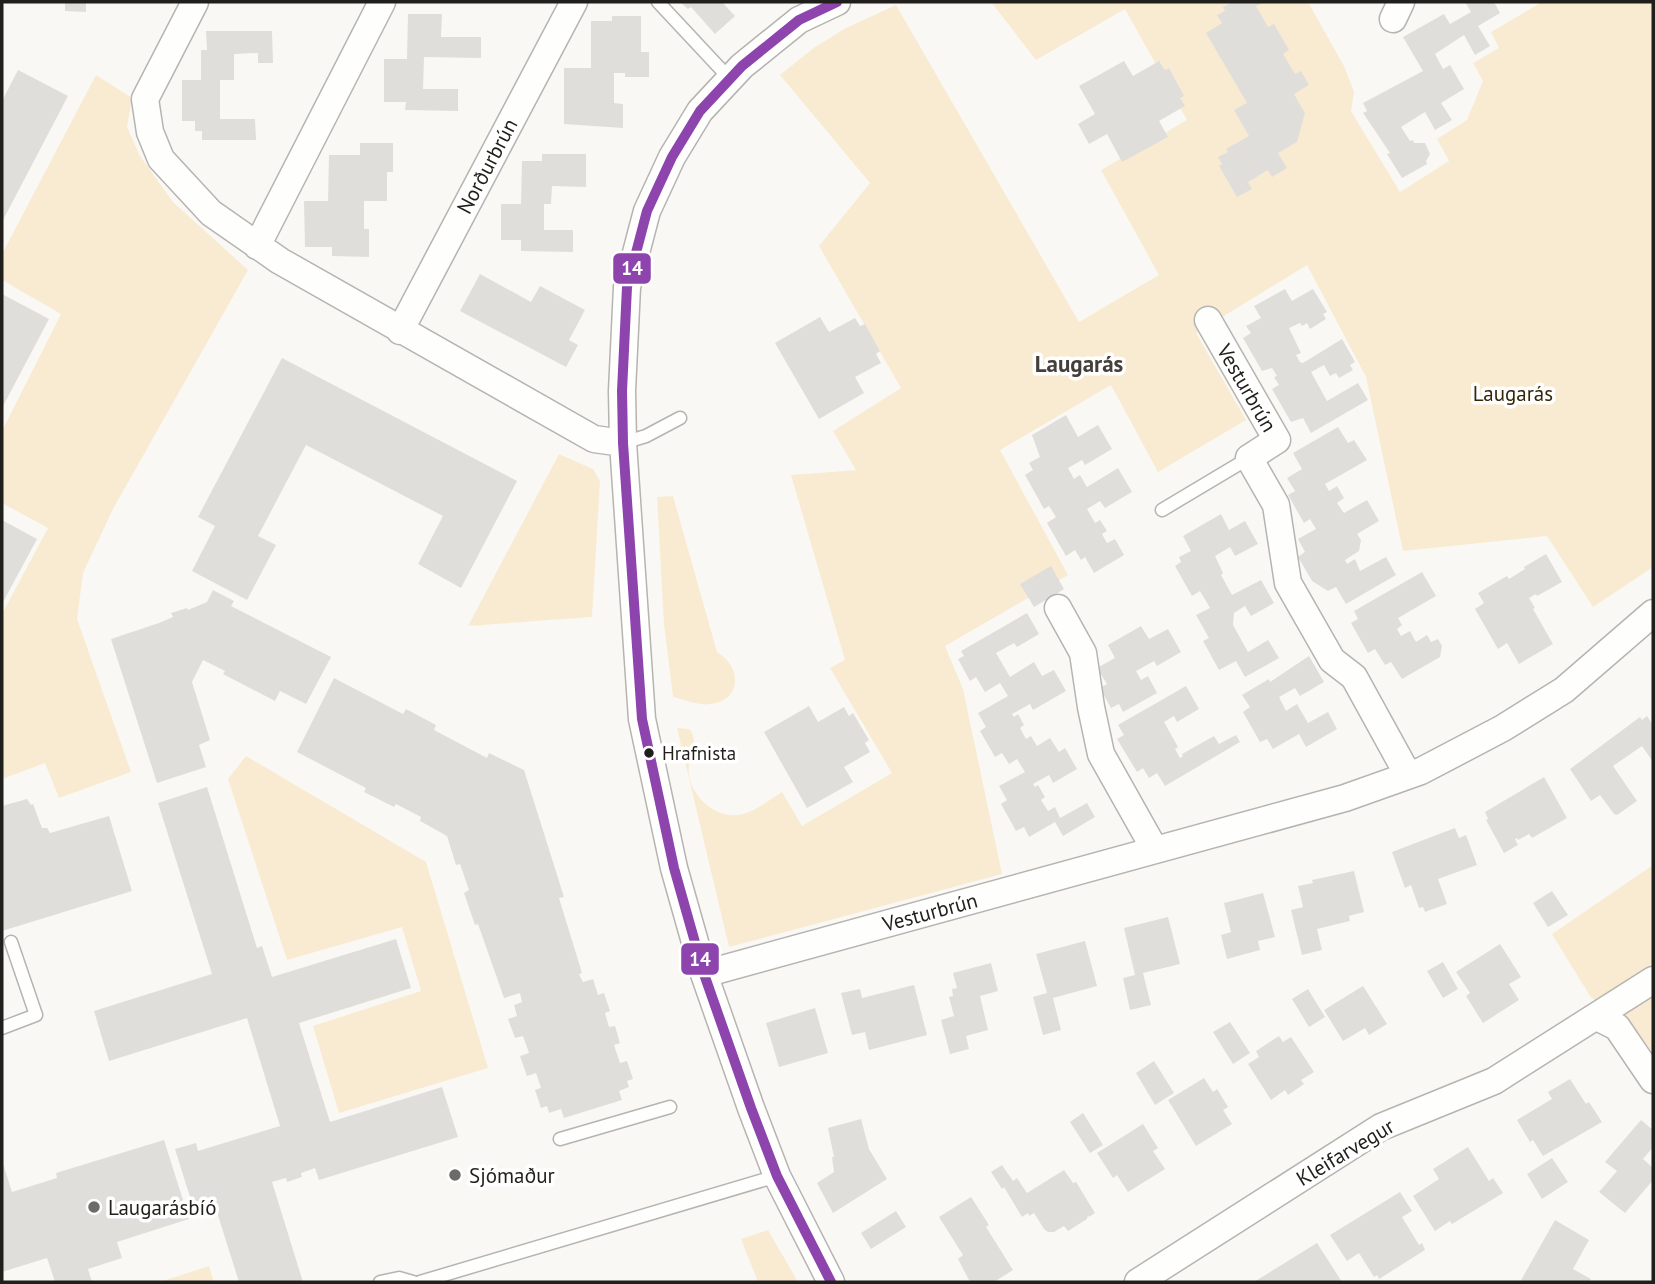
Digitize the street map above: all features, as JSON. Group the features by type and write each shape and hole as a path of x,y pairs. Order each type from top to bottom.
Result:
{"street":[{"path":"195,2 145,99 150,132 161,159 211,213 257,246 400,331 594,439 622,443"},
{"path":"257,246 382,2"},
{"name":"Norðurbrún","path":"400,331 574,2"},
{"path":"831,1282 776,1176 704,974 674,868 642,719 622,443 622,391 627,287 647,211 672,157 700,111 742,66 799,20 837,2"},
{"name":"Vesturbrún","path":"1208,320 1278,440 1249,458 1276,505 1288,583 1332,660 1354,677 1408,775"},
{"path":"1058,607 1083,653 1101,754 1155,850"},
{"name":"Vesturbrún","path":"704,974 1345,798 1421,771 1503,728 1564,690 1653,613"},
{"name":"Kleifarvegur","path":"1138,1282 1381,1127 1494,1081 1653,980"},
{"path":"1597,1017 1617,1027 1653,1080"}],"lane":[{"path":"658,2 730,79"},
{"path":"622,443 646,436 680,418"},
{"path":"1162,510 1249,458"},
{"path":"2,1028 36,1016 12,943"},
{"path":"560,1139 670,1107"},
{"path":"420,1282 776,1176"},
{"path":"380,1282 399,1278 413,1282"}],"green space":[{"path":"991,2 1308,2 1344,66 1354,92 1351,111 1400,192 1449,161 1437,139 1467,120 1483,81 1473,63 1499,48 1491,32 1542,2 1653,2 1653,567 1593,607 1547,536 1403,551 1366,377 1307,265 1196,333 1246,420 1158,472 1111,385 1000,450 1068,575 945,646 963,689 1002,874 729,947 677,728 689,729 694,740 689,770 691,785 708,806 725,814 748,812 782,792 802,826 892,773 830,668 845,660 791,475 856,470 833,431 901,388 819,246 870,183 780,75 815,47 846,28 896,5 1079,322 1159,275 1101,170 1187,120 1125,9 1036,60"},
{"path":"96,75 132,98 127,127 140,156 173,202 248,270 113,509 83,573 77,619 131,772 59,798 45,763 2,779 2,614 48,528 2,503 2,431 61,314 2,280 2,254"},
{"path":"559,454 593,469 600,481 592,617 468,626"},
{"path":"673,496 717,652 731,665 734,674 735,682 729,696 711,704 673,697 664,625 657,497"},
{"path":"246,756 426,862 488,1068 339,1113 313,1026 421,991 402,927 287,960 228,779"},
{"path":"1653,865 1653,971 1599,1004 1590,996 1552,934"},
{"path":"1653,990 1653,1054 1621,1011"},
{"path":"768,1230 798,1282 758,1282 741,1239"},
{"path":"209,1266 214,1282 160,1282"}],"building":[{"path":"65,2 86,2 86,12 65,11"},
{"path":"680,2 722,2 735,16 715,34 691,7 688,9"},
{"path":"1233,2 1265,2 1256,6 1268,27 1274,24 1289,50 1283,54 1295,74 1301,71 1309,85 1294,94 1305,113 1297,142 1278,153 1287,168 1272,177 1268,170 1248,182 1252,189 1237,197 1219,166 1222,164 1218,157 1228,152 1226,149 1249,136 1234,110 1247,103 1206,33 1222,23 1217,15 1225,11 1223,7"},
{"path":"1465,2 1494,2 1500,13 1478,26 1490,46 1475,55 1464,35 1435,54 1443,69 1450,65 1464,89 1441,103 1452,120 1435,130 1425,112 1401,127 1410,141 1425,143 1430,154 1427,164 1402,178 1387,154 1390,153 1363,113 1367,111 1363,103 1423,71 1403,37 1444,14 1450,24 1471,12"},
{"path":"408,14 442,14 441,37 481,37 481,58 424,57 423,89 458,89 458,111 405,110 406,102 384,102 384,59 407,59"},
{"path":"612,16 641,16 641,52 649,52 649,77 625,77 625,73 614,73 614,103 623,104 623,128 564,124 564,68 591,68 591,21 612,21"},
{"path":"206,31 272,31 273,63 258,63 258,53 234,54 234,80 220,80 220,119 255,119 256,140 202,140 202,131 195,131 195,121 182,121 182,80 201,80 201,50 207,50"},
{"path":"1124,61 1133,76 1159,61 1165,70 1169,68 1184,96 1180,98 1185,106 1159,121 1168,137 1122,162 1107,134 1089,144 1078,124 1095,114 1079,86"},
{"path":"18,70 68,96 2,222 2,101"},
{"path":"360,143 393,143 393,172 387,172 387,201 364,201 364,229 369,229 369,257 332,256 332,247 305,247 304,201 328,201 329,155 360,155"},
{"path":"542,154 586,154 586,187 552,186 551,204 544,204 544,230 573,230 573,252 521,251 521,240 501,240 501,204 521,204 522,161 542,161"},
{"path":"480,274 531,302 540,286 585,310 569,340 578,345 566,367 460,311"},
{"path":"1285,289 1292,301 1313,289 1327,312 1323,314 1326,319 1310,329 1307,323 1289,328 1301,353 1296,355 1300,362 1303,363 1342,339 1355,362 1350,365 1353,370 1339,378 1336,373 1330,376 1324,365 1311,372 1327,401 1358,383 1368,400 1311,433 1303,418 1291,422 1272,389 1279,385 1274,377 1277,376 1272,368 1262,371 1243,338 1251,333 1246,326 1261,318 1254,306"},
{"path":"2,294 49,319 2,408"},
{"path":"820,317 829,332 855,318 860,326 865,324 880,351 876,354 881,363 855,377 864,393 819,419 775,343"},
{"path":"282,358 517,481 461,588 418,564 443,516 306,445 258,536 276,545 247,600 192,571 215,526 198,517"},
{"path":"1066,415 1078,437 1098,425 1112,449 1085,465 1082,460 1068,468 1074,479 1080,475 1087,487 1118,468 1132,492 1105,508 1100,501 1087,509 1095,523 1100,520 1107,531 1102,534 1107,543 1115,539 1124,555 1094,573 1085,557 1081,560 1075,550 1066,556 1047,523 1056,517 1049,506 1044,509 1025,475 1033,470 1029,463 1040,457 1032,435"},
{"path":"1338,427 1348,443 1354,440 1367,460 1325,484 1329,491 1337,486 1344,498 1337,503 1344,513 1367,500 1379,521 1357,534 1361,540 1359,551 1345,560 1347,564 1355,559 1360,571 1386,557 1396,575 1346,604 1336,587 1328,591 1312,581 1298,557 1305,552 1298,539 1316,529 1310,519 1304,523 1288,495 1295,491 1287,478 1302,469 1293,453"},
{"path":"1221,514 1229,530 1245,521 1258,544 1235,556 1230,547 1215,556 1232,595 1261,580 1274,603 1251,616 1245,606 1234,613 1233,625 1248,652 1268,640 1279,658 1245,677 1236,661 1219,670 1203,641 1209,638 1196,615 1210,608 1200,591 1192,596 1175,566 1181,562 1179,557 1191,551 1183,536"},
{"path":"2,520 37,539 2,604"},
{"path":"1546,554 1562,582 1529,598 1553,644 1519,664 1507,643 1498,649 1475,609 1484,603 1478,593 1507,576 1509,579"},
{"path":"1051,566 1064,589 1034,607 1020,584"},
{"path":"1422,572 1436,596 1398,618 1402,625 1397,629 1401,636 1410,631 1416,642 1427,635 1431,642 1438,639 1442,646 1440,657 1402,679 1391,662 1385,665 1375,649 1368,653 1351,623 1358,619 1354,611"},
{"path":"213,590 234,601 231,606 331,657 306,704 280,691 275,701 223,674 225,671 203,660 192,682 210,740 199,745 206,767 157,783 111,639 173,617 171,613 207,602"},
{"path":"1027,613 1039,634 1017,647 1014,643 996,653 1010,677 1034,662 1042,676 1054,670 1066,691 1033,710 1030,704 1012,714 1014,717 1018,714 1024,725 1020,728 1026,739 1031,736 1037,746 1050,738 1059,752 1065,748 1077,769 1053,783 1049,775 1033,784 1035,787 1038,785 1045,797 1041,800 1048,811 1055,807 1060,818 1087,803 1095,817 1063,836 1055,822 1029,837 1024,827 1016,831 1001,804 1007,800 999,786 1025,772 1017,759 1009,764 1002,753 995,757 980,731 986,727 978,713 1008,696 1000,683 985,692 976,677 970,681 958,659 964,656 961,651"},
{"path":"1141,626 1149,639 1168,629 1181,652 1157,666 1154,661 1136,671 1141,680 1148,676 1157,693 1123,712 1119,704 1111,708 1100,688 1107,684 1097,668 1115,658 1108,645"},
{"path":"1309,656 1324,682 1300,696 1295,688 1279,697 1286,711 1297,704 1308,723 1328,712 1337,729 1306,747 1299,734 1273,749 1267,739 1260,742 1243,712 1250,707 1242,695 1269,679 1270,682"},
{"path":"334,678 403,714 406,709 436,725 434,730 487,758 489,753 524,770 564,897 559,898 582,973 579,974 583,982 593,979 598,995 604,993 610,1011 605,1013 609,1027 615,1026 620,1043 614,1045 620,1063 627,1061 633,1079 627,1081 629,1087 619,1091 622,1100 564,1118 561,1109 549,1113 547,1106 541,1108 535,1090 541,1088 536,1073 527,1076 520,1056 529,1053 523,1036 515,1038 508,1019 517,1016 514,1005 522,1002 520,993 504,998 478,924 475,925 464,893 469,890 460,864 456,865 447,836 420,821 421,817 364,792 366,788 297,752"},
{"path":"1186,686 1199,709 1177,722 1174,716 1164,722 1178,747 1175,749 1180,758 1182,754 1214,736 1219,744 1236,735 1240,742 1165,786 1157,773 1149,778 1143,768 1137,772 1117,739 1124,735 1118,725"},
{"path":"809,706 818,722 844,707 849,716 853,713 869,740 865,743 870,752 844,767 853,782 807,808 764,732"},
{"path":"1647,716 1653,725 1653,762 1642,746 1613,766 1637,801 1617,815 1600,795 1591,801 1570,769 1640,717 1642,720"},
{"path":"1544,777 1567,818 1532,838 1529,834 1515,839 1518,845 1504,853 1486,820 1488,819 1485,812"},
{"path":"207,787 257,948 262,946 272,977 396,939 411,988 299,1023 330,1122 442,1087 458,1137 319,1180 315,1168 301,1173 302,1177 287,1182 286,1178 272,1182 303,1282 239,1282 215,1206 195,1213 175,1149 196,1143 198,1151 280,1126 247,1018 109,1061 94,1011 212,974 158,803"},
{"path":"27,799 33,804 42,828 47,828 50,833 109,816 132,891 2,931 2,806"},
{"path":"1455,828 1459,838 1466,835 1477,865 1438,879 1447,904 1425,912 1423,907 1419,908 1411,885 1405,888 1392,852"},
{"path":"1354,871 1364,912 1349,916 1350,921 1317,929 1322,950 1302,955 1291,910 1303,907 1298,886 1313,883 1312,880"},
{"path":"1552,891 1568,915 1548,927 1533,903"},
{"path":"1263,893 1275,937 1258,941 1260,950 1227,959 1221,935 1231,932 1224,903"},
{"path":"1168,917 1180,964 1143,973 1151,1005 1130,1010 1123,978 1135,975 1124,928"},
{"path":"1085,941 1097,986 1053,998 1061,1030 1043,1035 1033,997 1047,993 1036,954"},
{"path":"1500,944 1521,977 1509,984 1519,1000 1483,1023 1466,996 1470,993 1456,972"},
{"path":"1443,962 1458,989 1443,998 1427,971"},
{"path":"991,963 998,991 980,996 988,1030 966,1036 969,1049 950,1054 941,1020 954,1016 949,997 953,996 952,989 957,988 953,973"},
{"path":"914,985 927,1035 869,1050 865,1032 852,1035 841,993 860,989 862,998"},
{"path":"1363,986 1387,1024 1369,1035 1365,1028 1343,1041 1324,1010"},
{"path":"1308,989 1325,1017 1309,1027 1292,999"},
{"path":"815,1008 828,1053 779,1067 766,1023"},
{"path":"1230,1022 1250,1053 1233,1064 1213,1032"},
{"path":"1279,1036 1283,1042 1291,1037 1314,1072 1301,1080 1304,1084 1288,1095 1285,1090 1271,1100 1248,1064 1259,1057 1256,1051"},
{"path":"1154,1061 1174,1093 1155,1105 1136,1073"},
{"path":"1204,1078 1213,1092 1217,1089 1228,1107 1223,1110 1232,1124 1196,1146 1168,1100"},
{"path":"1570,1079 1602,1122 1543,1156 1533,1140 1530,1142 1517,1120 1552,1099 1548,1092"},
{"path":"1083,1113 1103,1145 1090,1153 1070,1122"},
{"path":"861,1119 869,1149 887,1179 833,1213 817,1183 834,1172 828,1128"},
{"path":"1641,1120 1653,1130 1653,1147 1643,1159 1653,1168 1653,1180 1625,1213 1599,1192 1617,1171 1605,1162"},
{"path":"1143,1124 1158,1148 1153,1151 1165,1169 1128,1192 1117,1175 1113,1178 1097,1153"},
{"name":"Laugarásbíó","path":"164,1140 189,1219 117,1242 122,1258 88,1269 92,1282 55,1282 47,1258 2,1272 2,1160 12,1192 57,1178 56,1173"},
{"path":"1468,1147 1489,1181 1493,1178 1503,1193 1452,1224 1450,1221 1435,1231 1413,1196 1439,1179 1433,1169"},
{"path":"1552,1158 1568,1182 1542,1199 1527,1174"},
{"path":"1002,1165 1013,1181 1017,1178 1027,1193 1064,1170 1073,1183 1076,1182 1095,1213 1089,1217 1088,1215 1087,1219 1068,1231 1064,1226 1054,1232 1048,1232 1034,1213 1022,1217 1004,1187 1002,1189 991,1172"},
{"path":"1400,1192 1412,1211 1402,1217 1425,1250 1379,1279 1377,1275 1374,1277 1359,1253 1347,1261 1330,1235"},
{"path":"971,1197 1013,1270 994,1282 970,1282 958,1259 963,1255 939,1217"},
{"path":"896,1211 906,1227 871,1249 861,1233"},
{"path":"1555,1220 1589,1240 1573,1269 1591,1279 1589,1282 1520,1282"},
{"path":"1317,1243 1342,1282 1254,1282"}],"transit line":[{"name":"14","path":"831,1282 777,1176 751,1108 704,974 674,868 642,719 623,443 622,391 627,287 647,211 672,157 700,111 742,66 799,20 837,2"}],"place":[{"name":"Hrafnista","path":"649,753"},
{"name":"Sjómaður","path":"455,1175"},
{"name":"Laugarásbíó","path":"94,1207"}],"district":[{"name":"Laugarás","path":"1079,363"}]}
